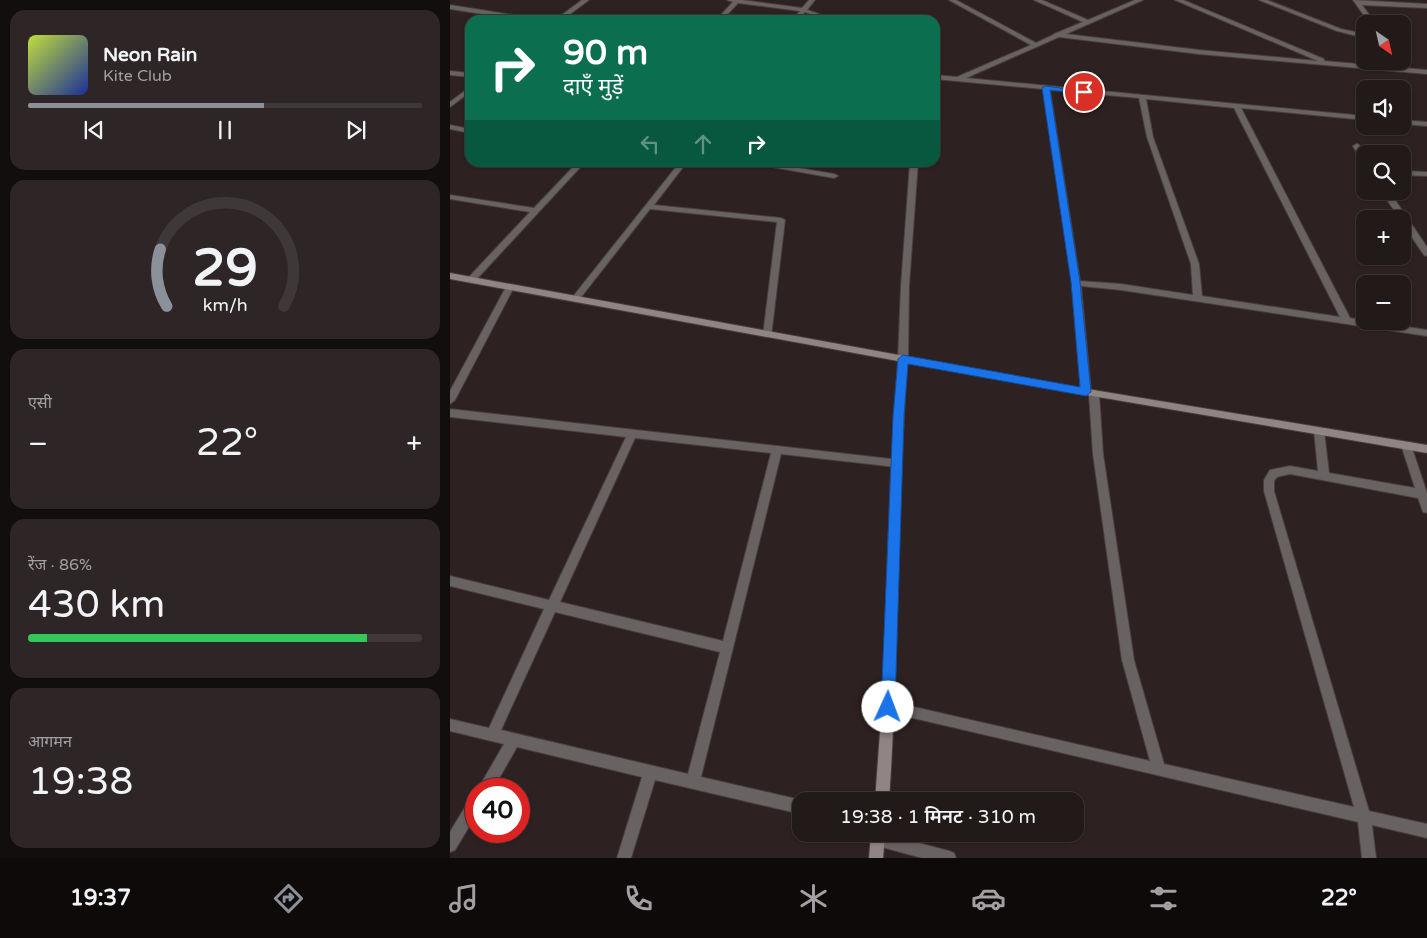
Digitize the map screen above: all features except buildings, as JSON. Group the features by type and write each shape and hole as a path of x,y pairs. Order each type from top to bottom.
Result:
{"street":[{"path":"565,15 586,0"},
{"path":"730,0 803,10 818,15"},
{"path":"724,15 737,0"},
{"path":"800,15 812,0"},
{"path":"952,0 1034,44"},
{"path":"1037,0 1087,22"},
{"path":"957,79 1034,44 1140,0"},
{"path":"1178,0 1331,64"},
{"path":"1262,0 1339,30 1356,34"},
{"path":"1357,2 1427,6"},
{"path":"1357,2 1366,15"},
{"path":"450,7 502,15"},
{"path":"1056,35 1356,66"},
{"path":"1406,70 1427,72"},
{"path":"450,73 465,74"},
{"path":"940,77 1356,117"},
{"path":"1046,88 1076,282 1098,454 1128,660 1159,769"},
{"path":"450,105 465,93"},
{"path":"1142,97 1150,137 1195,264 1198,298"},
{"path":"1237,106 1346,320"},
{"path":"1411,123 1427,124"},
{"path":"450,127 465,130"},
{"path":"471,280 577,167"},
{"path":"575,299 680,167"},
{"path":"778,167 834,176"},
{"path":"883,792 888,707 896,463 903,359 905,286 914,167"},
{"path":"1411,173 1427,174"},
{"path":"450,198 536,211"},
{"path":"1391,200 1427,252"},
{"path":"649,207 781,220 768,335"},
{"path":"450,276 1090,393 1427,449"},
{"path":"1076,282 1198,298 1427,333"},
{"path":"450,400 510,287"},
{"path":"450,413 896,463"},
{"path":"1319,431 1324,476"},
{"path":"492,735 632,434"},
{"path":"1406,445 1427,509"},
{"path":"693,782 777,450"},
{"path":"1369,858 1364,816 1269,491 1269,480 1274,473 1290,470 1422,494"},
{"path":"450,581 727,648"},
{"path":"888,707 1427,831"},
{"path":"450,725 792,805"},
{"path":"492,778 514,740"},
{"path":"624,858 650,772"},
{"path":"450,845 465,820"},
{"path":"876,858 877,842"},
{"path":"897,842 949,858"}],"route":[{"path":"888,707 898,416 903,359 1086,392 1076,282 1046,88 1084,92"}]}
